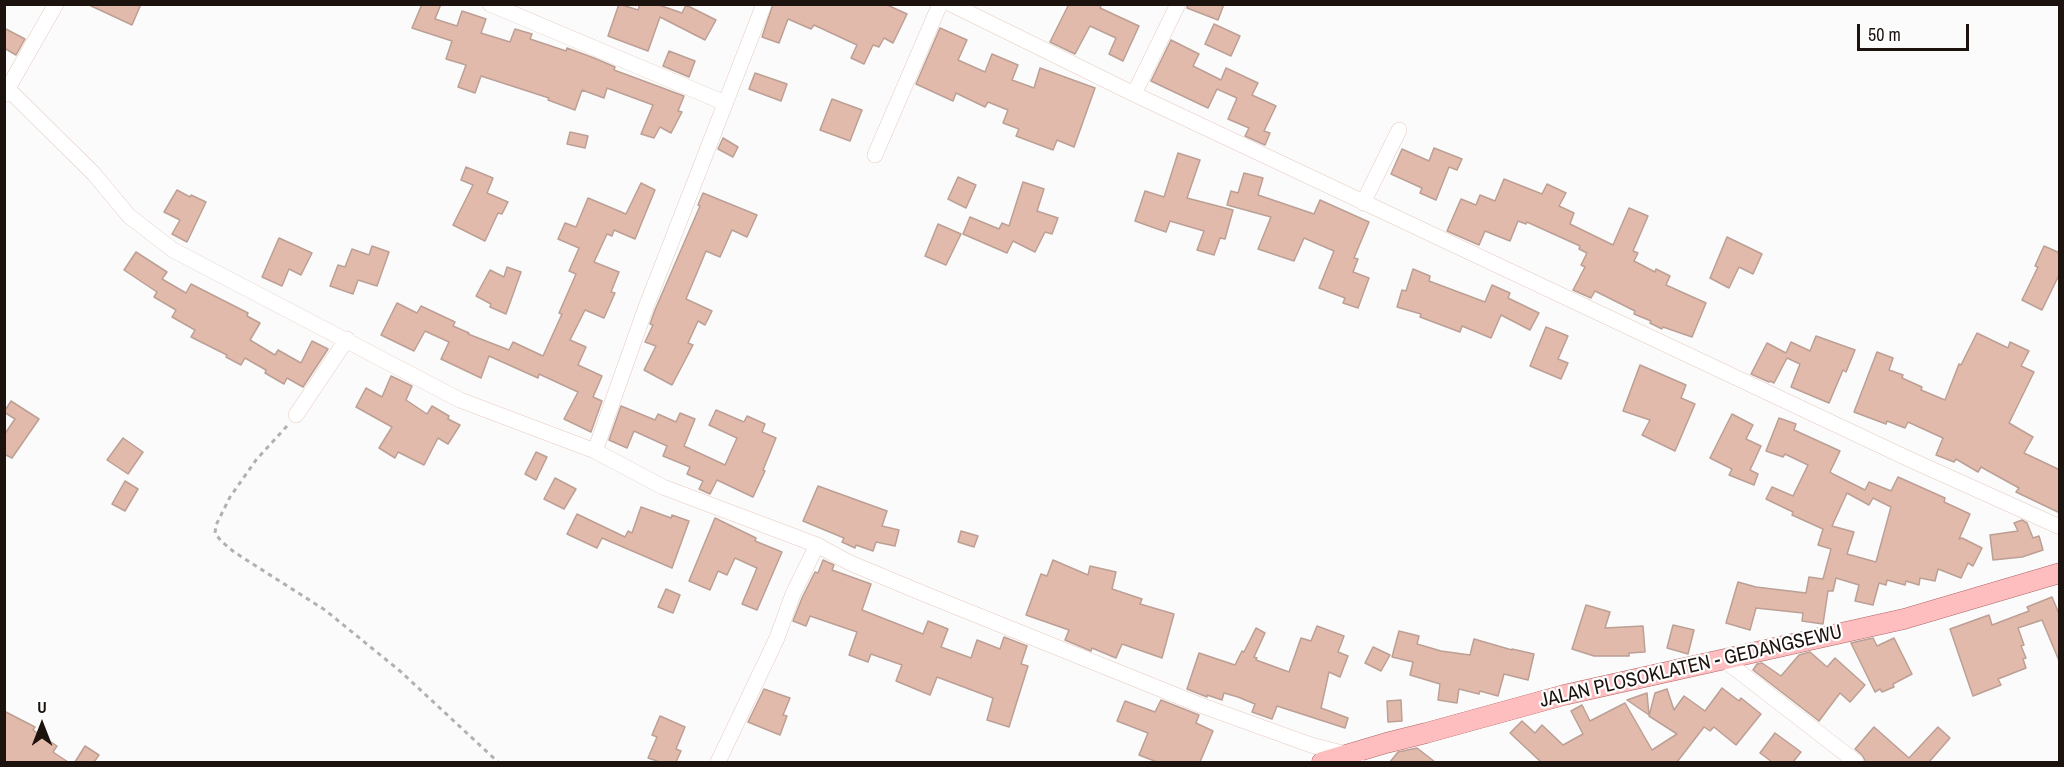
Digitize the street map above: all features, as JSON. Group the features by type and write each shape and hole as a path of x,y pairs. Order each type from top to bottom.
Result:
{"main road":[{"name":"JALAN PLOSOKLATEN - GEDANGSEWU","path":"1322,762 1353,759 1386,742 1564,695 1904,618 2060,573"}],"street":[{"path":"56,4 6,89 94,174 129,216 173,250 460,400 595,451 663,487 817,545 850,563 1200,705 1353,759"},
{"path":"490,4 725,103"},
{"path":"595,451 646,307 764,4"},
{"path":"875,155 940,4"},
{"path":"951,4 1134,94 1911,460 2060,527"},
{"path":"1134,94 1178,4"},
{"path":"1364,202 1399,130"},
{"path":"296,415 347,339"},
{"path":"718,762 777,638 793,594 817,545"},
{"path":"1723,658 1856,762"}],"path":[{"path":"296,415 256,460 230,497 216,525 215,533 234,552 325,610 400,671 498,762"}],"building":[{"path":"87,4 141,4 132,25"},
{"path":"422,4 441,4 435,19 457,26 462,11 486,19 481,33 510,42 515,29 532,34 530,39 566,51 567,48 594,58 615,67 614,70 684,96 678,111 682,112 671,133 660,127 654,138 641,134 653,105 607,88 604,98 582,90 575,110 548,100 549,98 481,76 475,93 458,87 466,65 446,59 452,41 412,28"},
{"path":"619,4 638,10 640,4 656,4 682,13 686,5 716,20 705,40 660,17 648,51 608,36"},
{"path":"773,4 885,4 907,14 893,43 884,38 879,47 873,45 864,64 851,58 857,45 814,25 811,29 788,19 779,43 762,37"},
{"path":"1069,4 1102,4 1100,8 1139,26 1123,61 1109,54 1116,38 1090,26 1075,54 1050,42"},
{"path":"1188,4 1224,4 1218,20 1187,8"},
{"path":"1214,24 1240,36 1231,56 1205,44"},
{"path":"4,28 25,39 16,55 4,48"},
{"path":"940,28 967,40 958,60 985,72 992,54 1018,65 1012,80 1034,88 1040,68 1095,88 1074,147 1057,140 1053,150 1016,136 1019,129 1003,123 1008,110 988,102 985,107 956,93 953,101 916,84"},
{"path":"1171,40 1199,54 1193,66 1221,80 1226,68 1258,83 1252,95 1276,106 1264,131 1270,133 1265,145 1245,136 1249,128 1228,119 1237,98 1217,89 1208,108 1151,81"},
{"path":"669,51 695,61 689,77 663,66"},
{"path":"755,73 787,84 781,101 749,89"},
{"path":"832,99 862,110 850,141 820,130"},
{"path":"570,132 588,136 585,148 567,144"},
{"path":"723,138 738,147 733,157 718,149"},
{"path":"1434,148 1462,159 1457,170 1449,167 1436,200 1420,193 1422,188 1391,174 1402,149 1429,161"},
{"path":"1178,153 1200,160 1187,198 1233,210 1225,239 1220,238 1214,255 1197,250 1204,231 1170,221 1166,232 1135,221 1145,191 1164,197"},
{"path":"466,167 493,178 487,193 508,202 502,214 498,213 485,241 453,225 473,185 461,180"},
{"path":"1244,173 1263,178 1258,195 1314,214 1320,200 1369,222 1354,258 1358,259 1353,272 1369,278 1358,308 1343,303 1345,298 1319,288 1334,251 1304,238 1294,261 1258,249 1271,217 1227,205 1231,191 1238,193"},
{"path":"958,177 976,185 966,208 948,199"},
{"path":"1504,179 1542,194 1547,184 1566,193 1559,206 1574,213 1570,224 1613,245 1629,208 1648,216 1633,251 1638,253 1634,261 1655,272 1656,269 1670,276 1666,285 1706,303 1692,337 1663,327 1662,329 1650,323 1651,321 1634,314 1635,311 1595,291 1591,298 1573,290 1585,267 1581,265 1587,253 1579,249 1580,246 1527,222 1526,224 1518,221 1510,241 1485,231 1479,245 1447,231 1461,199 1476,205 1480,195 1495,201"},
{"path":"1023,182 1044,189 1037,211 1058,218 1052,234 1045,232 1035,252 1013,241 1007,253 963,234 970,217 999,229 1002,223 1009,226"},
{"path":"641,183 655,190 635,239 614,230 612,236 607,234 594,262 619,272 611,292 615,293 604,318 585,310 570,340 586,347 578,365 602,376 593,397 602,401 591,432 564,419 578,392 539,374 538,378 489,356 481,378 441,359 449,342 425,331 414,351 381,335 397,303 417,313 421,306 455,322 453,326 468,334 509,350 513,342 543,356 562,314 559,313 576,274 569,271 579,248 558,239 565,223 576,227 588,198 626,214"},
{"path":"177,190 206,202 187,242 172,234 180,220 164,212"},
{"path":"703,193 757,215 747,237 732,230 720,257 706,251 686,299 712,311 705,325 698,321 688,343 693,345 672,385 644,370 656,346 645,342 653,325 650,324 655,310 700,206 698,205"},
{"path":"938,224 961,234 946,265 925,256"},
{"path":"1727,237 1762,254 1753,274 1739,267 1729,288 1710,278"},
{"path":"279,238 312,253 301,275 289,269 282,286 262,277"},
{"path":"372,246 389,252 377,286 358,280 353,294 330,286 338,265 345,267 352,249 369,255"},
{"path":"2044,246 2060,253 2060,273 2042,310 2022,300 2038,267 2035,266"},
{"path":"136,252 167,272 162,279 186,293 191,284 248,313 247,316 260,323 250,340 275,355 278,350 301,363 312,341 328,349 303,387 287,378 284,384 245,358 241,365 226,357 227,355 191,337 195,330 172,317 176,310 154,297 157,292 124,270"},
{"path":"507,267 521,272 506,314 490,307 491,304 476,296 490,270 504,277"},
{"path":"1413,269 1430,276 1429,281 1485,302 1492,285 1510,293 1508,298 1539,313 1530,330 1501,315 1491,338 1462,326 1460,332 1420,317 1421,314 1397,307 1402,290 1406,291"},
{"path":"1546,327 1568,336 1558,359 1568,363 1561,379 1530,366"},
{"path":"1977,333 2008,348 2010,342 2029,351 2021,366 2034,372 2009,423 2033,437 2024,453 2060,470 2060,513 2016,492 2019,488 1981,467 1978,472 1956,459 1954,462 1936,455 1943,438 1908,422 1905,428 1887,421 1886,424 1854,412 1877,352 1893,358 1889,370 1903,375 1902,378 1922,387 1921,390 1945,400 1959,364 1961,365"},
{"path":"1816,336 1855,350 1846,372 1843,370 1829,403 1791,387 1800,364 1787,358 1774,383 1751,374 1767,343 1786,353 1791,342 1810,351"},
{"path":"1640,365 1686,385 1681,398 1695,404 1675,451 1642,435 1650,420 1623,411"},
{"path":"391,376 412,386 406,400 427,414 432,406 460,425 448,444 438,438 424,465 398,452 395,458 379,448 392,427 356,407 366,388 382,397"},
{"path":"11,401 39,419 12,458 4,454 4,435 15,419 4,412"},
{"path":"621,406 655,420 658,414 676,422 680,413 695,419 684,446 725,465 737,438 709,425 716,410 744,422 747,416 765,424 762,432 776,438 753,497 717,480 710,494 699,489 703,481 687,474 690,467 663,456 667,446 634,431 627,448 609,440"},
{"path":"1732,414 1753,425 1746,439 1761,446 1750,470 1758,474 1754,485 1729,475 1732,469 1710,458"},
{"path":"1779,418 1796,424 1794,430 1840,451 1830,472 1865,490 1869,482 1891,491 1898,477 1945,498 1944,502 1970,514 1959,539 1962,538 1982,548 1973,566 1968,563 1961,578 1938,569 1935,581 1920,578 1919,585 1906,581 1905,585 1887,580 1886,585 1879,583 1873,605 1855,601 1859,585 1836,578 1833,591 1828,591 1823,624 1802,621 1803,613 1756,608 1750,630 1726,623 1738,582 1756,587 1806,593 1809,577 1823,579 1831,549 1818,545 1823,529 1792,515 1793,512 1766,499 1772,487 1793,496 1808,465 1785,454 1783,457 1766,451","holes":["1847,493 1869,505 1873,498 1891,507 1876,562 1847,554 1854,532 1832,526"]},
{"path":"123,438 143,452 128,474 107,460"},
{"path":"536,452 547,457 536,480 525,474"},
{"path":"555,478 576,489 564,509 544,499"},
{"path":"125,481 138,489 125,511 112,504"},
{"path":"818,486 887,511 882,526 899,530 895,546 876,542 873,551 856,545 855,548 842,542 844,538 803,521"},
{"path":"641,507 671,518 672,515 689,521 672,568 602,538 597,548 567,534 577,514 625,537 628,531 632,533"},
{"path":"715,518 756,538 755,541 782,552 757,610 742,604 757,568 735,558 727,575 718,571 710,590 689,581"},
{"path":"2022,520 2027,523 2033,538 2039,536 2043,550 2022,557 1993,560 1990,535 2018,531 2014,523"},
{"path":"961,531 978,536 974,547 958,542"},
{"path":"823,560 834,565 832,570 871,584 862,610 923,634 928,621 948,629 941,647 971,658 977,640 1000,649 1004,637 1027,646 1021,664 1028,666 1009,727 987,720 993,698 937,677 930,695 896,681 902,665 871,654 868,662 849,655 857,632 810,616 806,626 793,621 802,598 815,572 818,573"},
{"path":"1053,560 1088,575 1090,566 1116,572 1112,589 1142,599 1140,604 1174,614 1162,658 1122,644 1116,658 1092,648 1091,651 1065,640 1069,630 1026,615 1041,574 1047,576"},
{"path":"666,589 680,595 673,613 658,607"},
{"path":"2052,597 2060,616 2060,663 2042,620 2018,628 2024,645 2021,646 2026,658 2023,659 2026,668 1998,679 2001,685 1973,696 1950,629 1989,615 1992,625 2029,611 2027,607"},
{"path":"1586,605 1610,612 1605,628 1643,626 1645,652 1629,653 1629,656 1594,656 1572,649"},
{"path":"1673,625 1694,630 1688,654 1667,648"},
{"path":"1317,626 1344,636 1338,652 1348,656 1340,677 1329,672 1321,708 1348,718 1345,728 1277,706 1272,719 1252,712 1255,704 1238,697 1224,693 1222,700 1187,689 1199,653 1235,665 1256,628 1265,633 1254,657 1257,658 1256,660 1289,672 1301,638 1311,641"},
{"path":"1399,631 1419,636 1417,644 1441,651 1470,655 1474,639 1534,654 1528,680 1504,674 1498,696 1459,689 1457,703 1438,700 1440,684 1410,675 1413,662 1392,657"},
{"path":"1873,638 1877,646 1894,638 1912,674 1893,684 1894,687 1882,692 1880,689 1875,692 1851,643"},
{"path":"1373,647 1390,655 1381,671 1365,663"},
{"path":"1810,652 1827,667 1835,658 1865,685 1850,702 1840,693 1819,721 1753,670 1757,664 1762,663 1781,676 1799,655"},
{"path":"1722,688 1739,701 1741,698 1761,714 1736,745 1714,727 1710,731 1704,727 1677,762 1541,762 1510,733 1522,721 1535,733 1542,725 1563,745 1583,734 1571,711 1582,705 1590,721 1625,703 1652,750 1677,734 1649,716 1655,693 1667,689 1674,710 1684,696 1705,711"},
{"path":"764,689 790,698 783,715 787,716 780,735 748,722"},
{"path":"1647,693 1649,715 1627,700"},
{"path":"1161,700 1199,715 1196,723 1213,731 1200,762 1157,762 1139,755 1148,733 1117,721 1125,701 1155,712"},
{"path":"1401,700 1402,721 1388,722 1387,701"},
{"path":"4,711 35,727 33,730 57,746 53,752 68,762 4,762"},
{"path":"660,716 685,727 676,749 681,751 676,762 660,762 648,758 657,737 652,735"},
{"path":"1874,727 1909,758 1938,727 1950,738 1929,762 1866,762 1855,749"},
{"path":"1775,733 1801,752 1793,762 1772,762 1760,753"},
{"path":"85,746 99,755 94,762 75,762"},
{"path":"1417,748 1435,762 1390,762 1398,752"}]}
